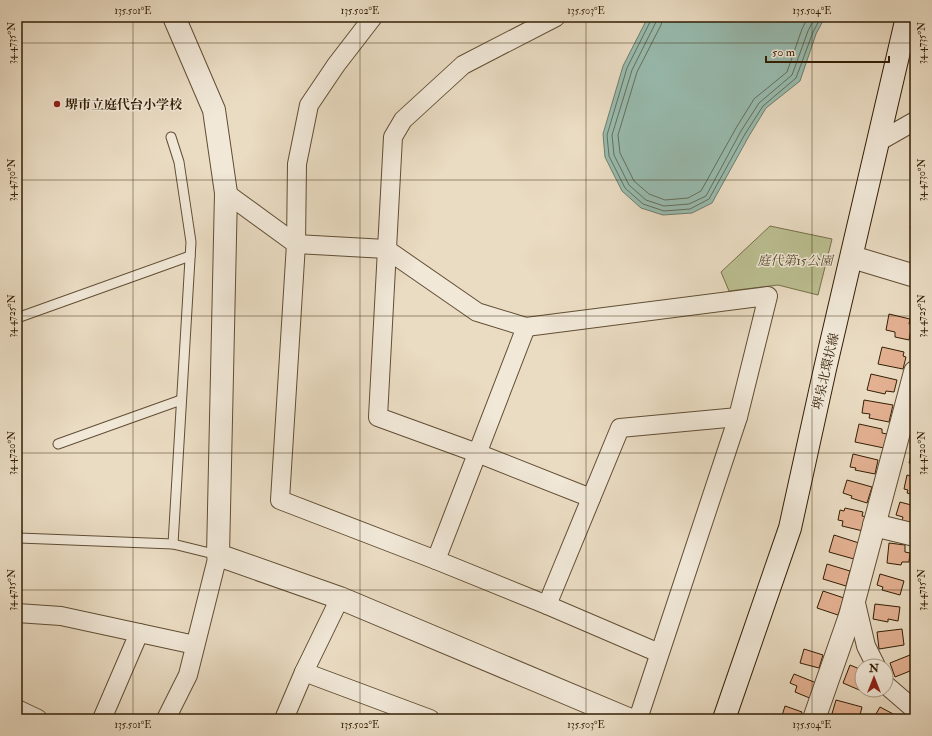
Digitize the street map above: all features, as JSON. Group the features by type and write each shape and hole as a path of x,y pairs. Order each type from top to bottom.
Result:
{"street":[{"path":"166,719 188,675 218,555 226,193 214,110 174,17"},
{"path":"373,17 336,65 309,105 297,164 296,244 280,500 436,560 659,653"},
{"path":"556,17 463,65 403,120 393,137 378,417 477,453 591,498"},
{"name":"堺泉北環状線","path":"724,719 790,528 907,17"},
{"path":"878,142 915,121"},
{"path":"226,193 296,244 386,249 477,312 526,327 768,296 738,417 638,719"},
{"path":"852,257 915,276"},
{"path":"436,560 526,327"},
{"path":"814,719 855,599 915,372"},
{"path":"547,605 620,428 738,417"},
{"path":"874,525 915,534"},
{"path":"218,555 340,598 628,719"},
{"path":"284,719 304,672 340,598"},
{"path":"855,599 866,646 872,658"},
{"path":"17,613 61,616 195,645"},
{"path":"102,719 139,633"},
{"path":"304,672 412,716 430,719"},
{"path":"894,692 915,710"},
{"path":"17,709 38,719"}],"lane":[{"path":"170,137 179,162 191,242 173,544"},
{"path":"17,318 190,256"},
{"path":"58,444 181,400"},
{"path":"17,532 19,538 173,544 218,555"}],"green space":[{"name":"庭代第15公園","path":"770,226 832,239 818,295 778,285 729,291 721,272"}],"water":[{"path":"648,17 825,17 816,34 800,81 766,108 712,203 692,213 663,215 641,208 622,191 605,157 603,134 623,66"}],"building":[{"path":"915,206 915,229 910,228"},
{"path":"889,314 910,319 909,324 912,324 909,340 895,337 895,332 886,330"},
{"path":"882,347 904,352 903,356 906,357 903,369 878,364"},
{"path":"871,374 897,380 894,392 886,391 885,394 867,390"},
{"path":"864,400 893,405 889,422 869,418 870,414 862,413"},
{"path":"859,424 882,429 882,433 887,434 884,448 855,442"},
{"path":"912,451 915,452 915,467 912,467 913,464 909,463"},
{"path":"853,454 878,460 875,474 855,470 856,468 850,467"},
{"path":"907,475 915,477 915,495 907,493 908,490 904,489"},
{"path":"847,480 872,487 867,503 851,498 852,496 843,493"},
{"path":"900,502 915,506 915,524 902,521 903,517 896,515"},
{"path":"845,508 863,512 862,516 867,517 863,531 842,526 843,521 838,520 840,510 844,511"},
{"path":"834,535 859,543 854,559 829,552"},
{"path":"889,543 905,545 905,552 910,553 909,562 902,562 901,565 887,563"},
{"path":"827,564 850,571 846,586 823,579"},
{"path":"880,574 904,581 900,595 882,590 883,587 877,585"},
{"path":"823,591 844,598 838,615 817,608"},
{"path":"875,604 900,607 898,621 888,619 888,622 873,619"},
{"path":"902,629 904,645 879,649 877,632"},
{"path":"804,649 823,655 819,668 800,663"},
{"path":"910,655 915,669 895,677 894,661"},
{"path":"850,665 854,667 854,688 843,683"},
{"path":"794,674 819,684 812,699 795,692 797,686 790,683"},
{"path":"915,683 915,694 910,690"},
{"path":"836,700 862,707 859,719 839,719 831,717"},
{"path":"785,706 802,712 799,719 781,719"},
{"path":"880,707 895,715 893,719 873,719"}],"place":[{"name":"堺市立庭代台小学校","path":"57,104"}]}
